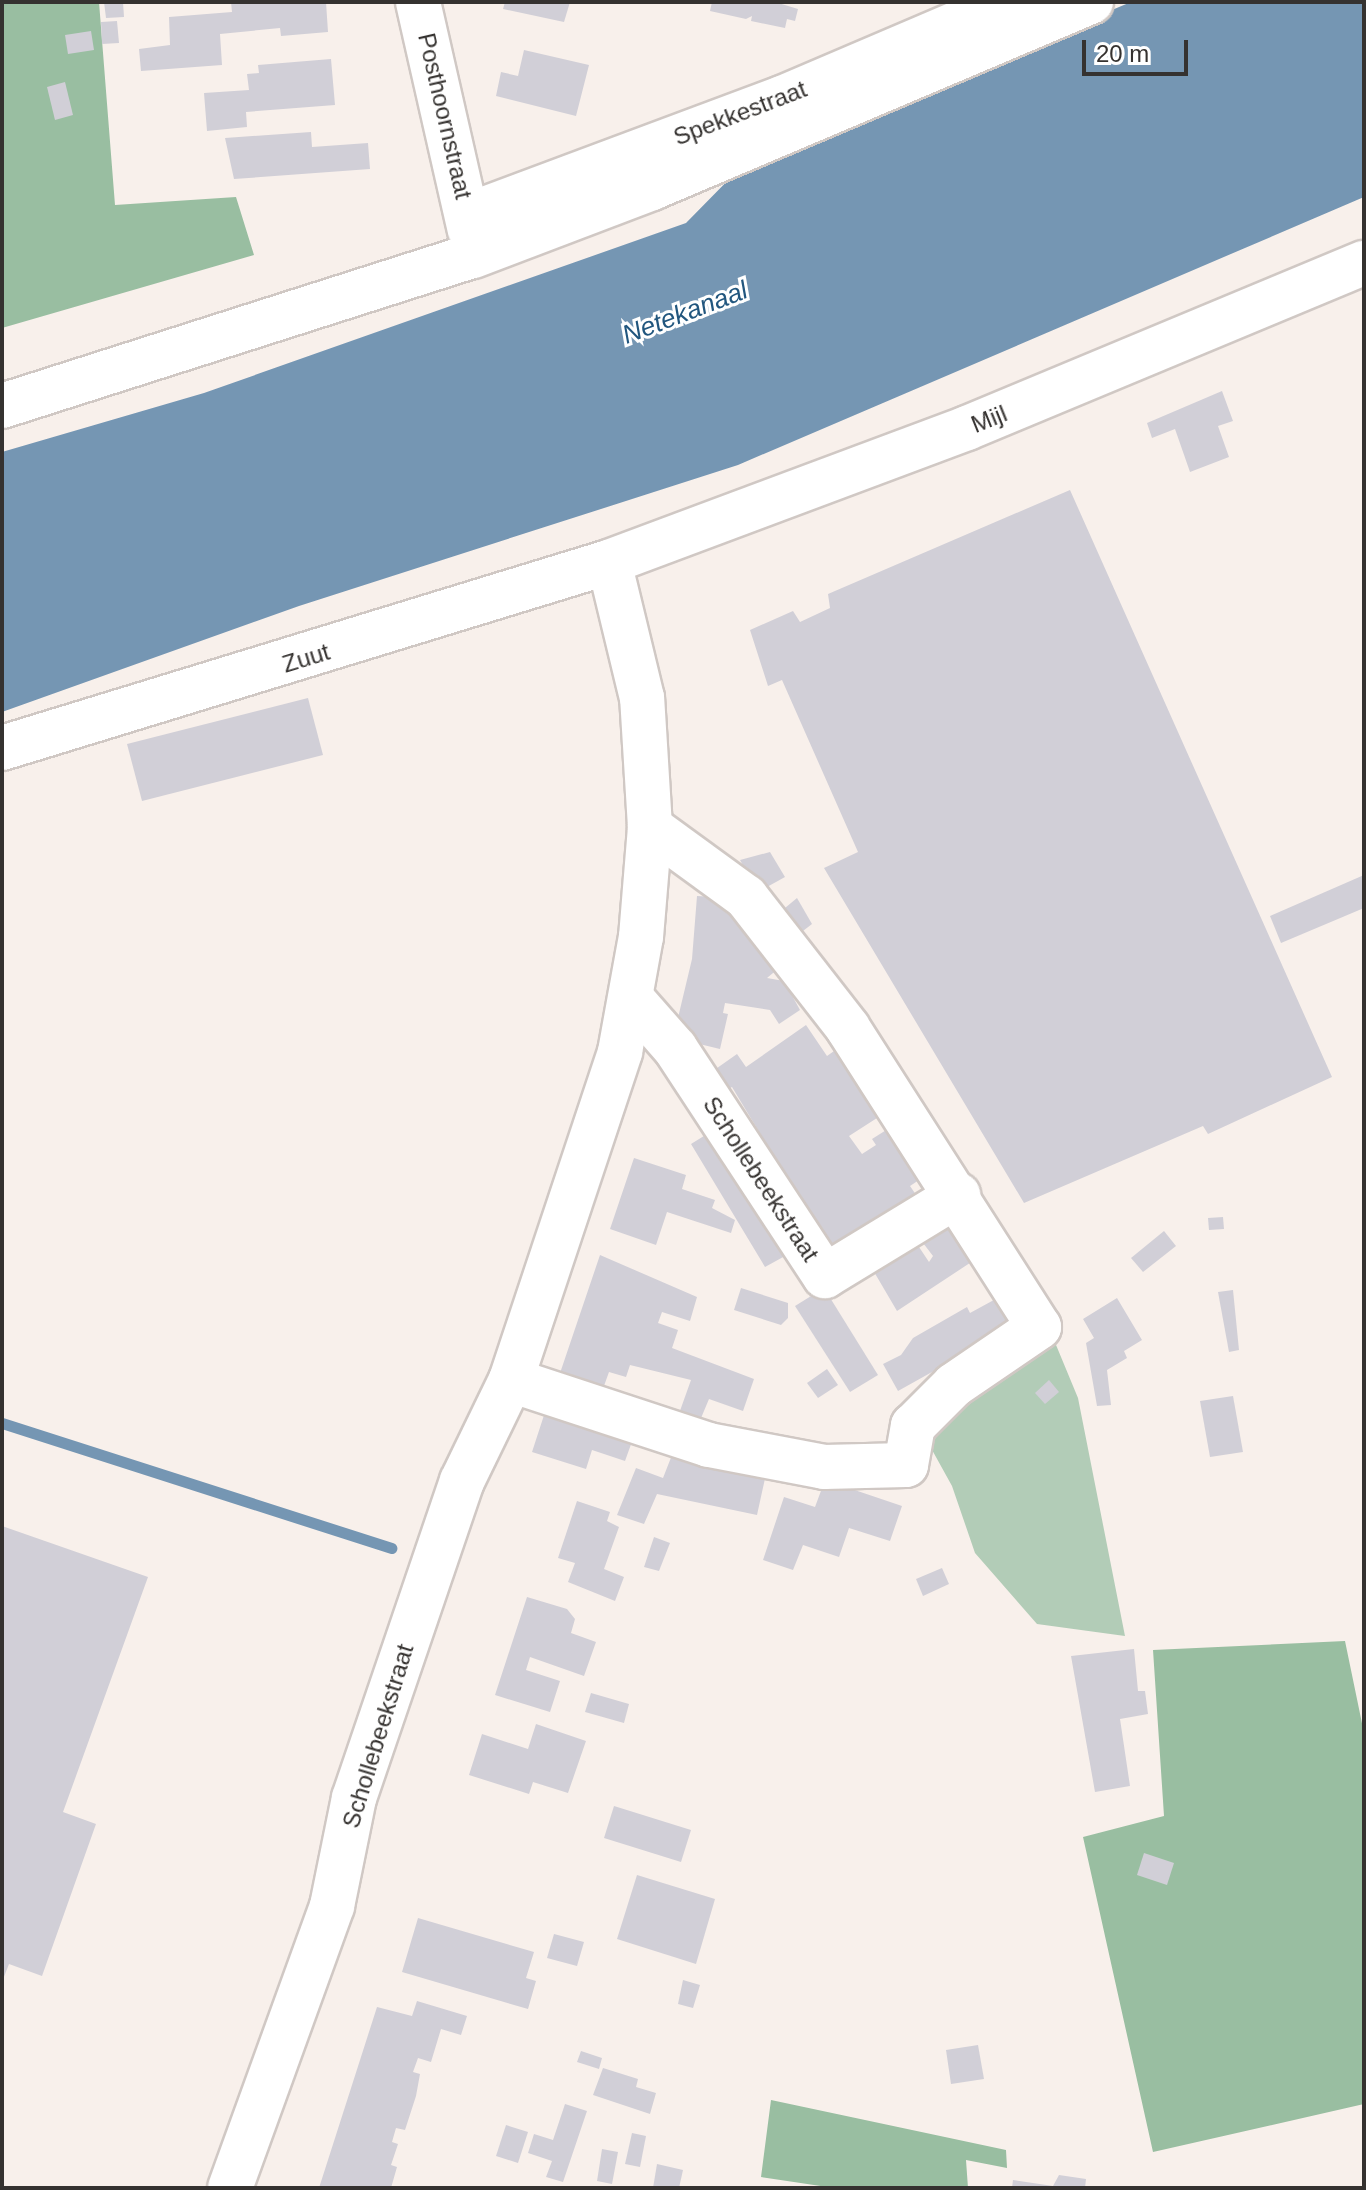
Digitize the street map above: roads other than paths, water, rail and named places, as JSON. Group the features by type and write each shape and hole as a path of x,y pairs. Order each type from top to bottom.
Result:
{"street":[{"name":"Posthoornstraat","path":"418,2 470,222"},
{"name":"Spekkestraat","path":"470,222 782,98 1007,2"},
{"path":"2,406 473,256 589,213 1091,2"},
{"name":"Mijl","path":"609,562 967,428 1364,263"},
{"name":"Zuut","path":"2,748 609,562"},
{"name":"Schollebeekstraat","path":"230,2188 332,1906 354,1798 462,1481 511,1380 620,1052 631,998 650,827 642,698 609,562"},
{"path":"511,1380 709,1445 824,1467 906,1465 913,1426 954,1385 1039,1327 958,1195 848,1028 746,897 650,827"},
{"name":"Schollebeekstraat","path":"631,998 675,1048 825,1276 958,1195"}],"water":[{"name":"Netekanaal","path":"1131,2 1364,2 1364,197 738,465 299,606 2,712 2,452 204,393 686,223 743,165"}],"waterway":[{"path":"2,1423 391,1548"}]}
